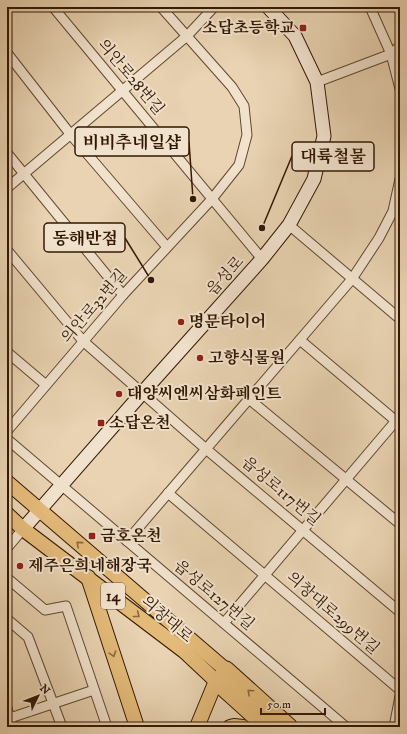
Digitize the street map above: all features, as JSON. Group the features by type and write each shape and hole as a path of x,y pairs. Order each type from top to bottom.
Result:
{"highway":[{"name":"의창대로","path":"221,676 267,727"},
{"name":"의창대로","path":"221,676 289,727"}],"main road":[{"name":"읍성로","path":"24,529 143,392 262,259 289,225 314,179 324,136 318,82 295,36 268,7"},
{"name":"의창대로","path":"7,482 40,510 221,676"},
{"name":"의창대로","path":"7,514 24,529 184,652 221,676"},
{"path":"88,577 137,727"},
{"path":"197,727 221,676"},
{"path":"230,727 244,727"}],"street":[{"name":"의안로28번길","path":"53,7 262,259"},
{"name":"의안로32번길","path":"7,431 123,295 212,199 239,165 247,135 244,106 232,87 161,7"},
{"path":"7,188 188,36 214,7"},
{"path":"370,7 391,54 400,89"},
{"path":"318,82 391,54 400,46"},
{"path":"7,53 71,135 167,247"},
{"path":"7,153 123,295"},
{"path":"127,541 352,279 396,214 400,179"},
{"path":"289,225 400,319"},
{"name":"읍성로117번길","path":"7,250 83,341 143,392 206,449 400,612"},
{"path":"300,340 398,419"},
{"path":"7,352 46,385"},
{"path":"249,399 400,524"},
{"name":"의창대로299번길","path":"224,623 398,419"},
{"name":"읍성로127번길","path":"7,439 346,727"},
{"path":"168,493 265,575"},
{"path":"7,548 24,529"},
{"name":"의창대로299번길","path":"265,575 400,690"},
{"path":"7,578 45,610 66,606 107,727"},
{"path":"7,619 28,638 62,727"},
{"path":"7,708 11,722 54,703 94,690"},
{"path":"394,727 400,696"}],"place":[{"name":"소답초등학교","path":"303,28"},
{"name":"비비추네일샵","path":"193,199"},
{"name":"대륙철물","path":"262,228"},
{"name":"동해반점","path":"151,280"},
{"name":"명문타이어","path":"181,322"},
{"name":"고향식물원","path":"200,358"},
{"name":"대양씨엔씨삼화페인트","path":"119,394"},
{"name":"소답온천","path":"101,423"},
{"name":"금호온천","path":"92,536"},
{"name":"제주은희네해장국","path":"20,566"}]}
